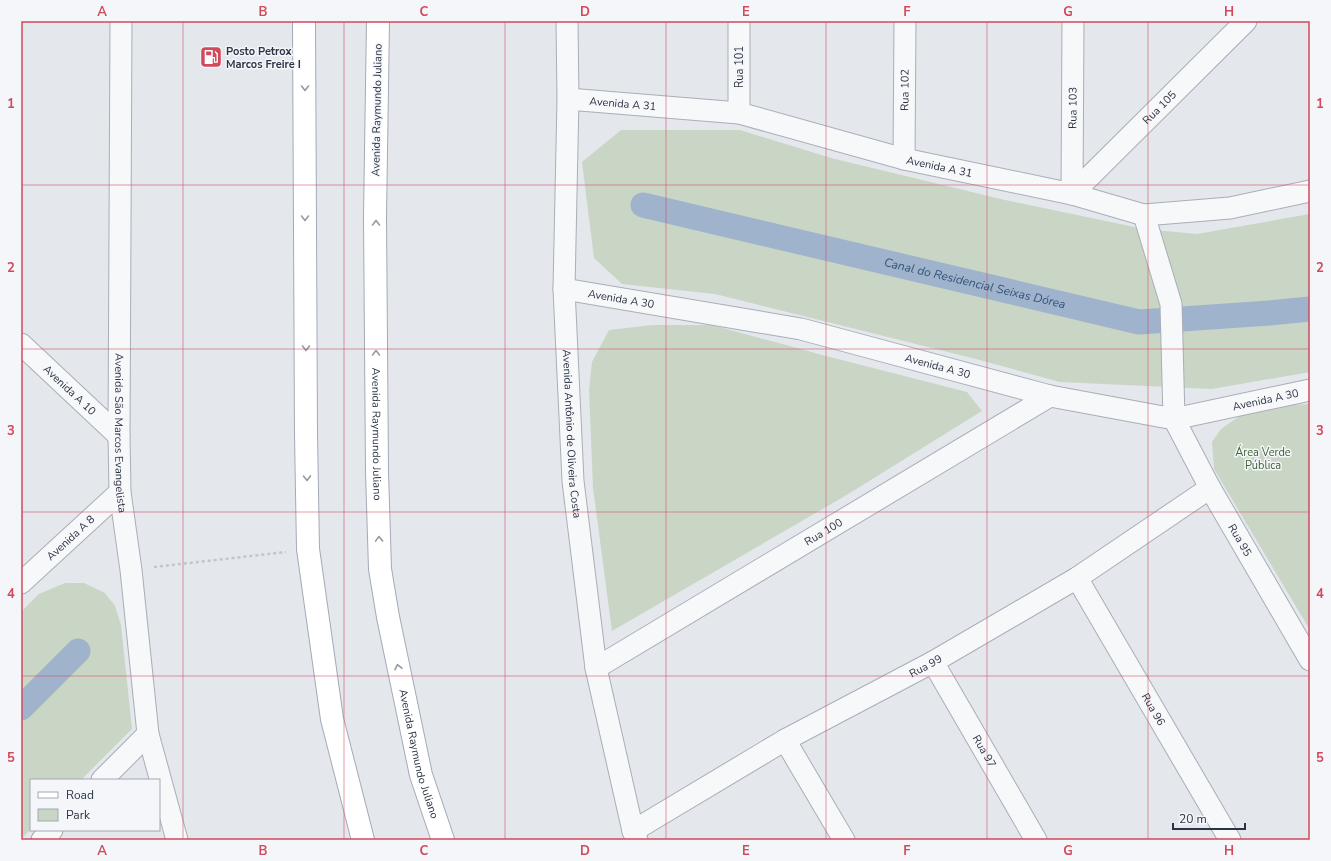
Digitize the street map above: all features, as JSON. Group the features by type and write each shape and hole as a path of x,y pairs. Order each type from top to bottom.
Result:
{"main road":[{"path":"304,21 308,549 332,720 363,840"},
{"name":"Avenida Raymundo Juliano","path":"378,21 376,232 377,472 380,569 388,618 421,775 443,840"}],"street":[{"name":"Avenida São Marcos Evangelista","path":"121,21 120,492 131,570 148,734 177,840"},
{"name":"Avenida Antônio de Oliveira Costa","path":"567,21 568,100 564,289 573,480 596,668 635,836"},
{"name":"Rua 101","path":"738,21 739,113"},
{"name":"Rua 102","path":"904,159 905,21"},
{"name":"Rua 103","path":"1072,194 1073,21"},
{"name":"Rua 105","path":"1072,194 1246,21"},
{"name":"Avenida A 31","path":"568,100 739,113 904,159 1072,194 1144,215 1230,208 1310,191"},
{"path":"1144,215 1171,304 1174,419"},
{"name":"Avenida A 30","path":"564,289 801,329 1050,396 1174,419 1310,390"},
{"name":"Avenida A 10","path":"21,344 119,436"},
{"name":"Rua 100","path":"596,668 1050,396"},
{"name":"Rua 95","path":"1174,419 1210,488 1310,660"},
{"name":"Rua 99","path":"635,836 786,740 933,662 1077,578 1210,488"},
{"name":"Avenida A 8","path":"21,583 120,492"},
{"name":"Rua 96","path":"1077,578 1230,840"},
{"name":"Rua 97","path":"933,662 1036,840"},
{"path":"103,779 148,734"},
{"path":"786,740 844,840"},
{"path":"42,840 51,831"}],"path":[{"path":"131,570 308,549"}],"green space":[{"path":"621,130 740,130 831,158 1005,200 1144,229 1197,234 1310,214 1310,372 1212,389 1060,382 976,359 715,294 622,284 594,258 582,162"},
{"path":"652,325 712,325 967,392 982,411 845,496 612,631 593,488 589,390 592,362 609,330"},
{"name":"Área Verde Pública","path":"1310,404 1310,630 1214,469 1212,442 1221,429 1241,415 1291,405"},
{"path":"65,583 84,583 105,593 115,606 121,625 132,729 82,779 30,779 30,830 21,839 21,612 39,594"}],"waterway":[{"name":"Canal do Residencial Seixas Dórea","path":"643,205 1139,322 1310,309"},
{"path":"21,708 78,651"}],"place":[{"name":"Posto Petrox Marcos Freire I","path":"211,57"}]}
